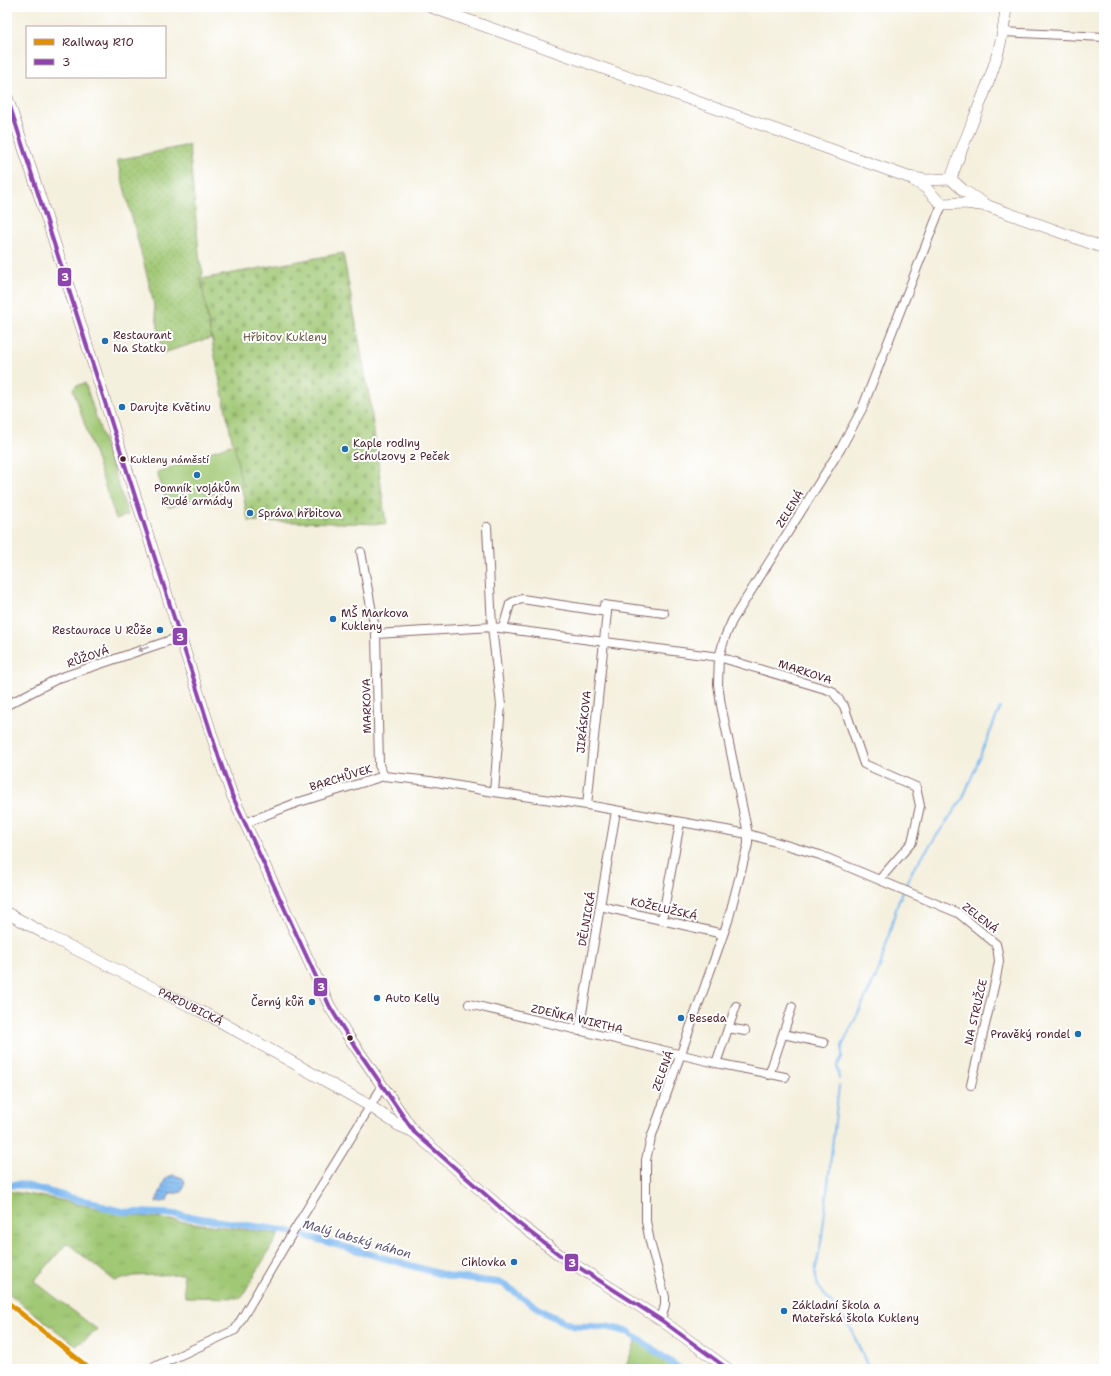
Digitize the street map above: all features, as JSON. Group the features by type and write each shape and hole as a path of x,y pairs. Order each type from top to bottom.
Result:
{"street":[{"path":"431,7 908,178 926,188 943,202 988,206"},
{"path":"954,182 994,66 1003,32 1006,7"},
{"path":"1003,32 1104,37"},
{"path":"7,97 232,795 330,1007 382,1087 414,1132 518,1223 555,1252 661,1320 728,1369"},
{"path":"908,178 940,181 947,179 954,182 988,206 1104,248"},
{"path":"940,181 935,187 934,191 943,202"},
{"path":"943,202 954,202 959,196 959,188 954,182"},
{"name":"ZELENÁ","path":"661,1320 665,1301 648,1232 646,1160 651,1138 732,909 746,854 748,834 721,705 718,684 719,656 732,621 841,448 862,409 943,202"},
{"path":"487,527 492,627 501,705 497,793 587,806 748,834"},
{"name":"MARKOVA","path":"361,552 376,634 379,765 384,776"},
{"path":"504,628 510,604 522,599 607,612 604,642"},
{"path":"603,611 604,605 664,612"},
{"name":"MARKOVA","path":"376,634 492,627 504,628 719,656 832,691 844,706 864,764 916,787 920,806 912,842 880,879"},
{"name":"RŮŽOVÁ","path":"7,705 59,678 180,637"},
{"name":"JIRÁSKOVA","path":"587,806 604,642"},
{"name":"BARCHŮVEK","path":"245,823 296,803 384,776 430,781 497,793"},
{"name":"DĚLNICKÁ","path":"579,1031 616,811"},
{"path":"662,920 680,823"},
{"name":"ZELENÁ","path":"748,834 820,855 958,913 996,944"},
{"name":"KOŽELUŽSKÁ","path":"600,906 723,934"},
{"name":"PARDUBICKÁ","path":"7,913 49,936 215,1019 414,1132"},
{"name":"NA STRUŽCE","path":"971,1085 998,967 998,953 996,944"},
{"name":"ZDEŇKA WIRTHA","path":"469,1004 716,1063 785,1077"},
{"path":"716,1063 736,1006"},
{"path":"769,1074 792,1008"},
{"path":"728,1028 745,1031"},
{"path":"783,1034 824,1042"},
{"path":"151,1369 235,1330 382,1087"}],"green space":[{"path":"189,145 200,263 203,272 201,279 211,338 163,353 151,291 117,160"},
{"name":"Hřbitov Kukleny","path":"343,253 370,401 386,524 248,521 201,279"},
{"path":"85,383 128,515 116,519 73,389 76,386"},
{"path":"234,444 242,486 168,507 157,472 187,462 188,459"},
{"path":"7,1191 50,1198 123,1214 279,1234 241,1298 185,1297 183,1274 134,1276 115,1281 67,1243 34,1281 98,1330 76,1346 7,1292"},
{"path":"637,1338 680,1369 625,1369"}],"water":[{"path":"174,1175 183,1178 185,1182 182,1192 170,1193 167,1201 156,1203 165,1179"}],"waterway":[{"path":"905,888 912,871 963,798 1000,708"},
{"path":"839,1079 837,1066 842,1057 842,1046 879,970 898,902 903,892"},
{"path":"839,1086 822,1237 815,1273 818,1286 851,1329 869,1369"},
{"name":"Malý labský náhon","path":"7,1185 23,1185 96,1203 106,1208 125,1212 170,1214 292,1232 451,1277 502,1283 545,1313 574,1326 608,1327 629,1332 680,1369"}],"rail line":[{"name":"R10","path":"7,1302 90,1369"}],"transit line":[{"name":"3","path":"7,97 232,795 330,1007 346,1033 414,1132 518,1223 561,1256 661,1320 728,1369"}],"place":[{"name":"Restaurant Na Statku","path":"105,341"},
{"name":"Darujte Květinu","path":"122,407"},
{"name":"Kaple rodiny Schulzovy z Peček","path":"345,449"},
{"name":"Kukleny náměstí","path":"123,459"},
{"name":"Pomník vojákům Rudé armády","path":"197,475"},
{"name":"Správa hřbitova","path":"250,513"},
{"name":"MŠ Markova Kukleny","path":"333,619"},
{"name":"Restaurace U Růže","path":"160,630"},
{"name":"Auto Kelly","path":"377,998"},
{"name":"Černý kůň","path":"312,1002"},
{"name":"Beseda","path":"681,1018"},
{"name":"Pravěký rondel","path":"1078,1034"},
{"name":"Cihlovka","path":"514,1262"},
{"name":"Základní škola a Mateřská škola Kukleny","path":"784,1311"}]}
